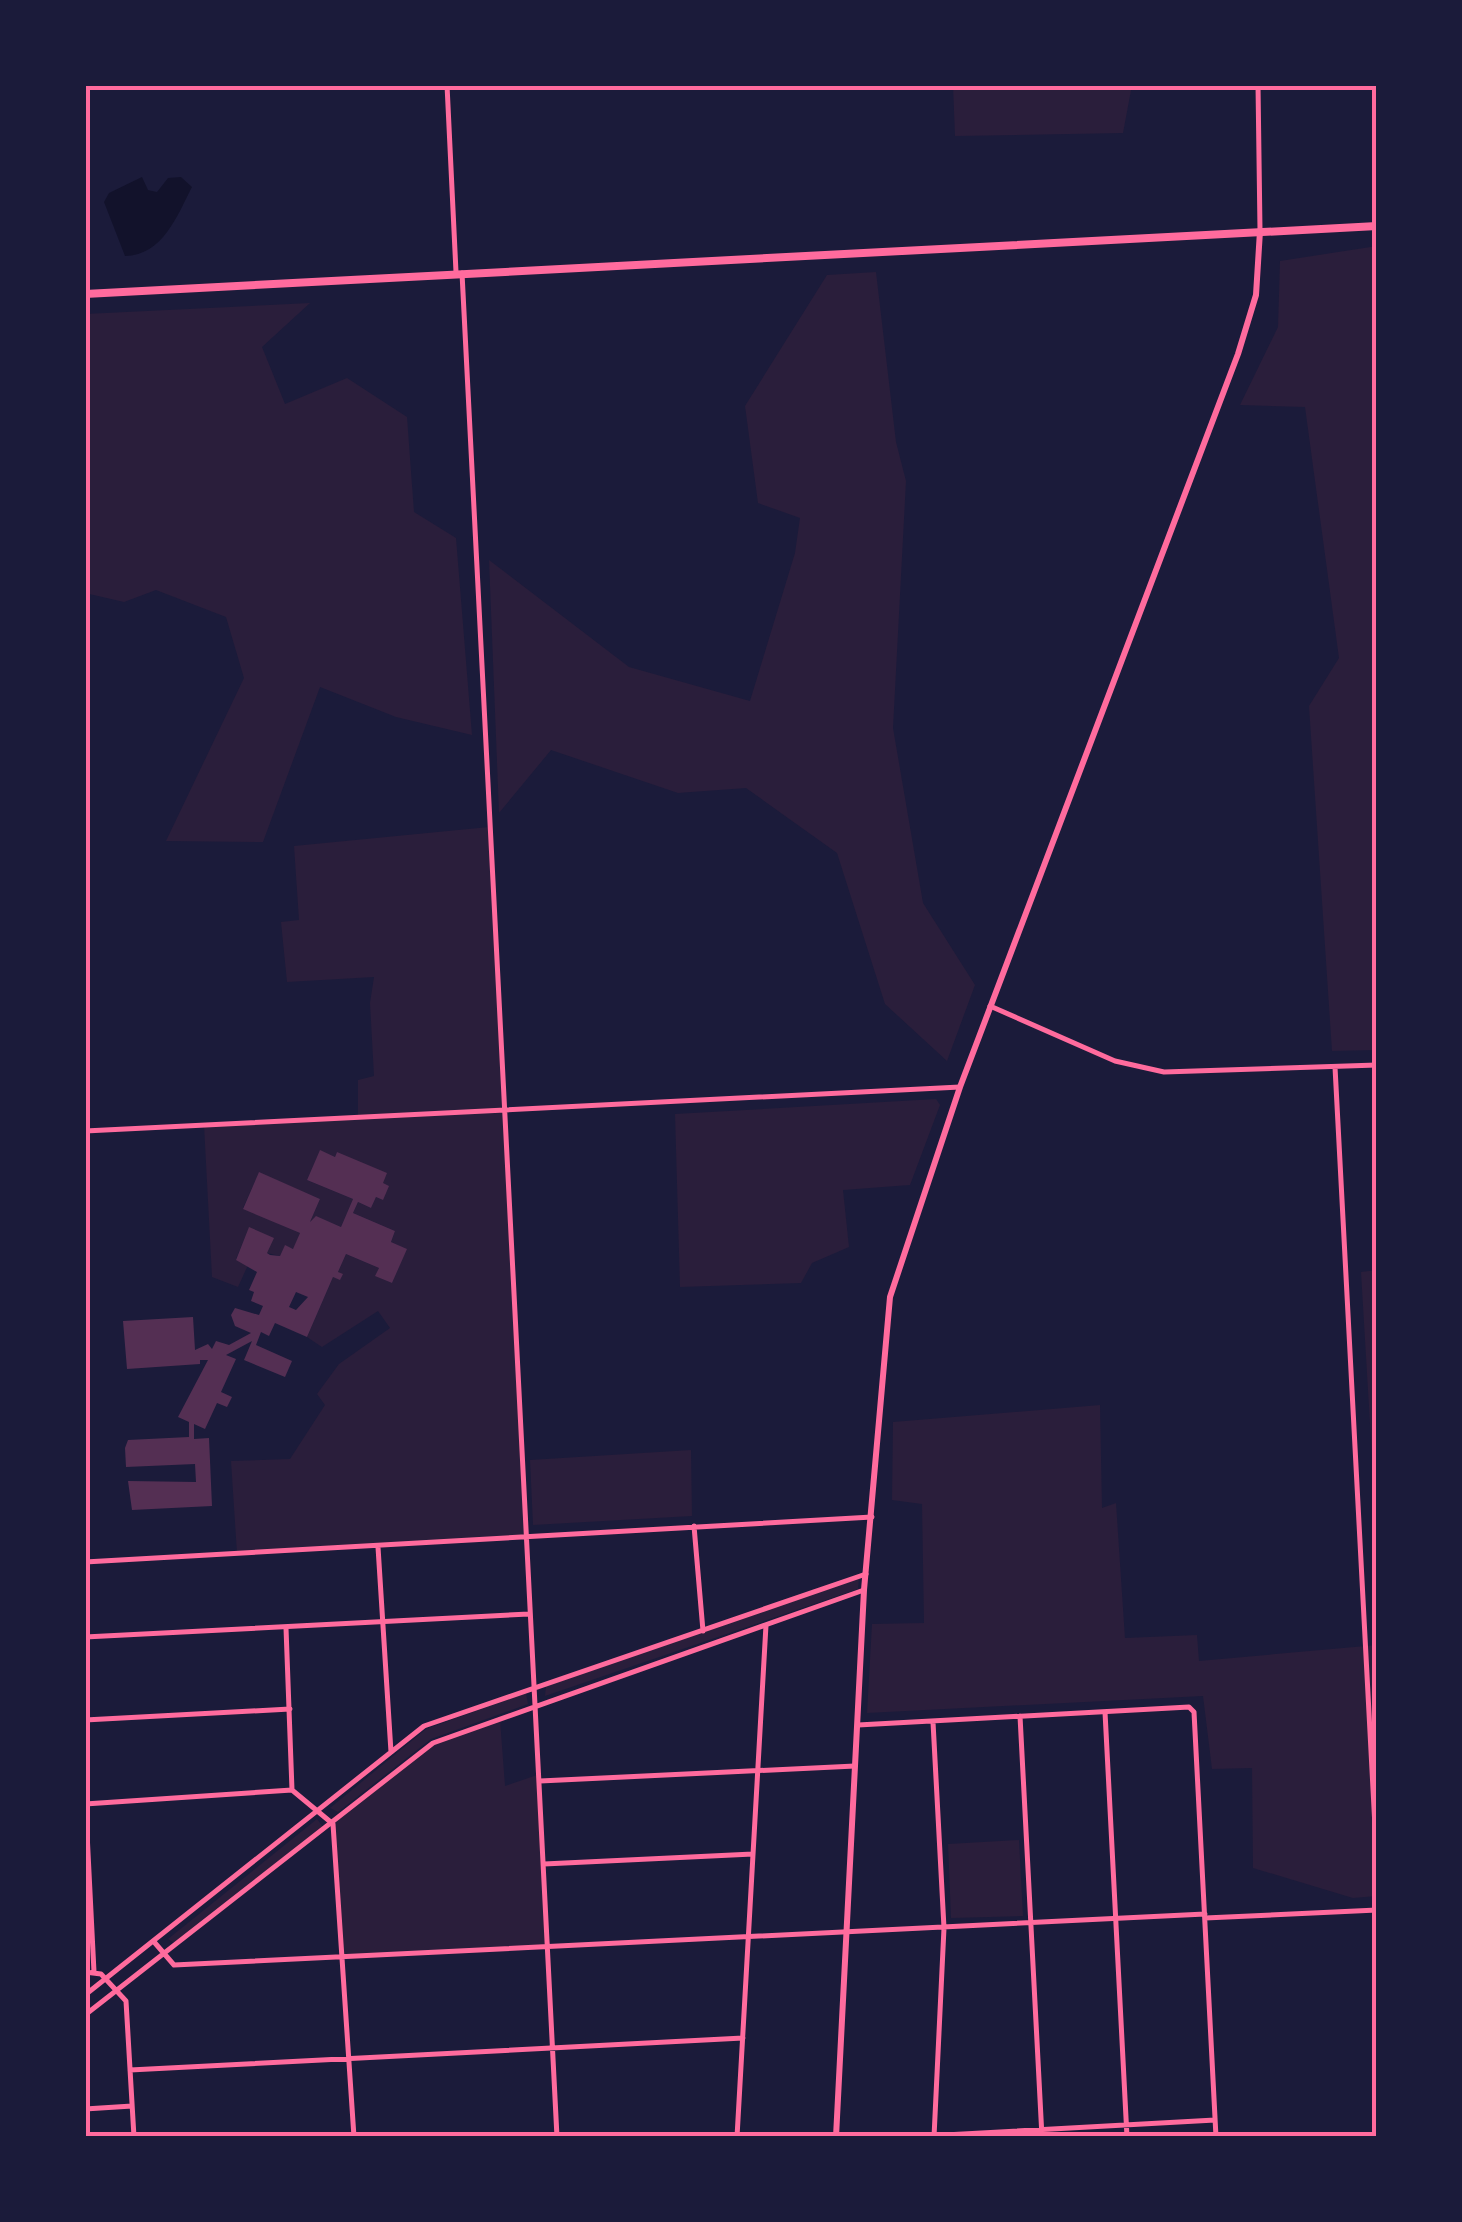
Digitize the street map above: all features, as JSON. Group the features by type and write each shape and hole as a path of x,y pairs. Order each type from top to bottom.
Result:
{"main road":[{"path":"85,294 1377,226"}],"street":[{"path":"447,85 557,2137"},
{"path":"836,2137 864,1590 890,1297 960,1086 1238,354 1256,295 1260,230 1258,85"},
{"path":"990,1006 1115,1061 1164,1072 1377,1065"},
{"path":"1336,1067 1377,1865"},
{"path":"85,1132 960,1086"},
{"path":"85,1562 872,1516"},
{"path":"694,1526 703,1631"},
{"path":"378,1546 391,1752"},
{"path":"85,1995 424,1726 866,1574"},
{"path":"85,2015 433,1743 864,1590"},
{"path":"85,1637 529,1614"},
{"path":"737,2137 766,1625"},
{"path":"286,1627 292,1790"},
{"path":"858,1725 1188,1708 1194,1712 1216,2137"},
{"path":"85,1720 290,1709"},
{"path":"1106,1712 1127,2137"},
{"path":"1020,1716 1042,2133"},
{"path":"932,1722 944,1928 934,2136"},
{"path":"540,1781 856,1766"},
{"path":"85,1804 292,1790 333,1824 354,2137"},
{"path":"85,1794 94,1972"},
{"path":"544,1864 754,1854"},
{"path":"155,1942 174,1965 1116,1918 1377,1910"},
{"path":"85,1972 107,1979 126,2001 134,2137"},
{"path":"130,2070 742,2038"},
{"path":"85,2109 132,2106"},
{"path":"908,2137 1042,2133 1215,2120"}],"shaded area":[{"path":"953,85 1132,85 1123,133 955,136"},
{"path":"142,177 148,190 157,192 168,178 181,177 192,187 159,241 138,254 125,256 104,202 109,193"},
{"path":"1377,246 1377,1050 1332,1051 1309,706 1339,658 1305,407 1240,405 1278,327 1280,261"},
{"path":"876,272 896,442 906,481 893,728 923,903 975,985 947,1061 885,1004 837,853 746,788 678,793 551,750 499,813 489,560 629,667 750,701 795,553 800,518 758,503 745,406 827,275"},
{"path":"310,303 262,347 285,404 347,378 407,417 414,512 456,538 472,735 396,717 320,687 263,842 166,841 244,678 226,617 156,590 124,602 85,593 85,314"},
{"path":"489,827 526,1538 237,1553 231,1461 290,1459 325,1405 317,1394 339,1364 390,1328 378,1311 322,1347 307,1337 333,1277 341,1279 338,1272 346,1254 379,1268 376,1276 392,1283 406,1249 391,1242 395,1231 353,1213 358,1202 371,1208 376,1197 383,1200 383,1183 337,1152 335,1157 320,1151 307,1180 353,1199 341,1227 317,1217 310,1222 320,1199 259,1173 243,1208 300,1233 294,1249 285,1246 280,1256 267,1253 249,1228 236,1259 248,1265 238,1287 212,1277 204,1125 358,1117 358,1080 374,1076 370,1003 374,977 287,982 281,922 299,920 294,846"},
{"path":"936,1099 940,1105 910,1185 843,1190 849,1247 812,1263 801,1283 680,1287 675,1114"},
{"path":"1377,1270 1377,1542 1361,1272"},
{"path":"1100,1405 1102,1508 1116,1503 1125,1638 1197,1635 1199,1661 1377,1645 1377,1896 1353,1898 1253,1868 1252,1768 1212,1769 1203,1696 867,1713 872,1624 924,1623 922,1504 892,1500 893,1422"},
{"path":"691,1450 692,1516 533,1525 530,1460"},
{"path":"859,1578 858,1589 545,1696 546,1686"},
{"path":"526,1693 528,1704 431,1739 338,1812 330,1808 426,1729"},
{"path":"500,1719 505,1786 540,1774 547,1948 344,1958 333,1824 433,1743"},
{"path":"317,1819 323,1827 174,1943 168,1939"},
{"path":"1019,1840 1023,1916 951,1918 948,1844"}],"building":[{"path":"320,1150 335,1157 337,1152 387,1173 383,1183 389,1186 383,1200 376,1197 371,1208 358,1202 353,1213 395,1231 391,1242 407,1249 392,1283 375,1276 379,1268 346,1254 338,1272 343,1274 340,1280 333,1277 307,1337 275,1323 269,1336 261,1332 256,1345 292,1361 285,1377 244,1360 252,1341 226,1355 236,1359 221,1392 232,1397 227,1407 217,1403 205,1429 194,1424 194,1439 209,1438 212,1506 132,1510 128,1481 196,1482 195,1464 126,1467 125,1448 128,1440 189,1437 189,1422 178,1417 208,1360 200,1360 200,1364 127,1369 123,1321 193,1317 195,1350 208,1344 212,1349 216,1341 229,1345 251,1333 235,1326 231,1315 235,1308 259,1315 263,1306 251,1301 254,1292 249,1290 257,1272 236,1260 249,1227 274,1238 267,1253 270,1255 280,1256 285,1245 293,1249 300,1233 243,1209 259,1172 320,1199 310,1222 316,1216 341,1227 353,1199 307,1180","holes":["296,1292 308,1297 296,1310 289,1307"]}]}
